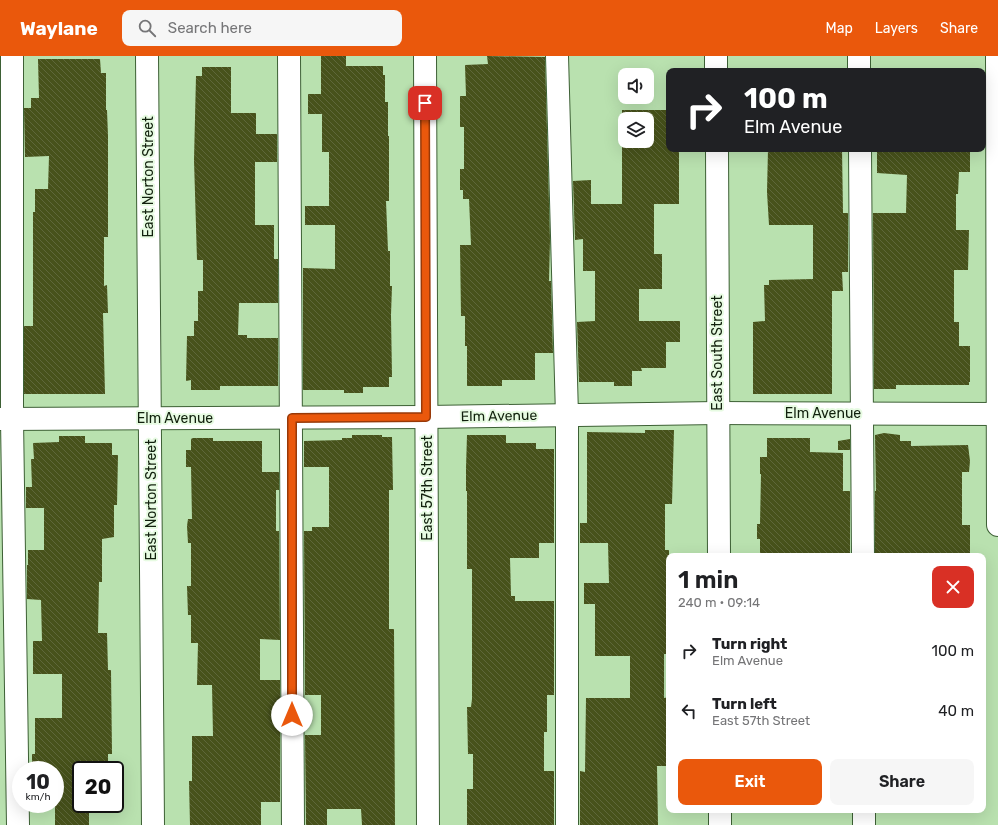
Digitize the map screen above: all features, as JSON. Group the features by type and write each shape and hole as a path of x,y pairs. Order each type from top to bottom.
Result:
{"street":[{"path":"12,56 6,419 18,825"},
{"name":"East Norton Street","path":"147,56 153,825"},
{"path":"289,56 293,825"},
{"name":"East 57th Street","path":"424,56 428,825"},
{"path":"557,56 566,415 566,825"},
{"path":"716,56 716,68"},
{"path":"859,56 859,68"},
{"path":"997,56 998,525"},
{"name":"East South Street","path":"717,152 719,553"},
{"path":"860,152 864,553"},
{"name":"Elm Avenue","path":"6,419 426,417 718,413 998,414"},
{"path":"720,813 720,825"},
{"path":"864,813 864,825"}],"building":[{"path":"321,56 346,56 346,66 383,66 383,75 385,75 385,102 388,102 389,136 389,201 386,201 388,251 390,251 390,286 392,286 392,377 389,377 389,387 363,387 363,393 344,393 344,390 303,390 303,268 335,269 335,225 305,225 305,206 329,206 329,152 322,152 322,114 308,114 308,94 321,94"},
{"path":"487,56 545,57 550,240 549,281 551,281 553,353 535,353 535,380 502,380 502,386 467,386 465,316 461,316 460,245 471,245 469,199 463,199 463,190 460,190 460,169 464,169 464,127 460,127 460,96 466,96 465,65 488,64"},
{"path":"38,59 100,59 101,73 106,73 108,136 108,237 104,237 104,286 107,285 108,313 103,313 105,394 24,394 24,326 33,326 33,212 35,212 35,189 48,189 49,156 25,157 24,108 31,108 31,98 39,98"},
{"path":"202,67 231,67 231,113 256,113 256,134 277,134 277,162 255,162 255,225 274,225 274,259 278,259 278,303 239,303 238,335 247,335 247,338 278,338 278,386 220,386 220,390 191,390 191,380 186,381 187,336 194,336 194,321 198,321 198,291 203,291 203,260 197,260 194,160 196,76 202,76"},
{"path":"622,110 666,110 666,152 679,152 679,204 654,204 654,254 662,254 662,289 639,289 639,321 680,321 680,342 666,342 666,368 641,368 642,371 632,371 632,386 614,386 614,382 579,382 577,322 595,321 595,271 583,271 583,239 575,240 573,181 591,180 591,204 622,204 622,148 654,148 654,112 622,112"},
{"path":"768,152 842,152 843,213 848,213 848,272 842,272 843,291 832,291 832,394 753,394 753,322 765,321 764,285 769,285 769,280 813,279 813,225 769,225 767,192"},
{"path":"877,152 970,152 970,172 959,172 958,194 956,194 956,230 969,230 968,270 954,270 954,322 959,322 959,346 970,346 969,385 896,385 896,389 874,389 873,213 906,213 907,175 877,173"},
{"path":"645,430 674,430 672,504 665,504 665,550 669,550 669,553 666,553 666,654 664,654 664,698 666,698 666,766 657,766 658,825 580,825 580,771 585,772 586,698 630,698 630,656 595,656 595,604 584,604 584,583 609,583 608,543 580,543 580,523 587,523 587,432 645,433"},
{"path":"884,433 900,435 900,441 911,441 911,446 968,445 970,461 969,472 962,472 962,525 970,525 970,553 875,553 875,435"},
{"path":"352,435 382,435 382,437 392,437 393,490 389,490 389,629 394,629 395,825 362,825 361,809 327,809 327,825 306,825 305,735 321,735 321,695 305,695 304,531 312,531 312,527 329,527 329,467 304,467 304,441 342,440 342,438 352,438"},
{"path":"467,435 506,435 506,443 536,443 536,449 554,449 554,543 539,543 539,558 510,558 511,596 515,596 515,601 554,601 554,695 547,695 547,732 544,732 544,771 554,771 554,825 467,825 467,789 473,789 473,754 468,754 467,707 471,707 472,699 472,569 467,569"},
{"path":"59,436 85,436 85,443 112,443 112,455 118,455 117,505 114,505 114,537 102,539 102,582 99,582 98,633 107,633 108,670 111,670 112,754 108,754 108,761 72,761 72,813 89,813 89,825 55,825 55,813 64,813 64,761 32,761 32,754 35,754 35,718 62,718 62,674 33,674 33,641 42,641 41,600 27,599 27,565 28,550 44,550 44,508 26,508 26,487 32,487 31,459 34,459 33,443 59,442"},
{"path":"213,438 213,441 262,441 262,472 279,472 279,490 276,490 276,531 279,531 280,640 260,639 260,680 280,680 280,802 261,802 261,825 190,825 189,781 192,781 192,736 213,736 212,685 197,685 198,643 191,643 191,615 188,615 187,586 191,586 191,543 188,543 187,526 188,519 192,519 191,467 186,467 186,450 191,450 191,439"},
{"path":"767,438 810,438 810,452 843,453 843,491 850,491 850,553 760,553 760,539 757,539 757,524 760,524 760,457 767,457"},
{"path":"850,439 850,450 838,450 838,441"}],"route":[{"path":"292,715 292,418 426,417 425,103"}]}
